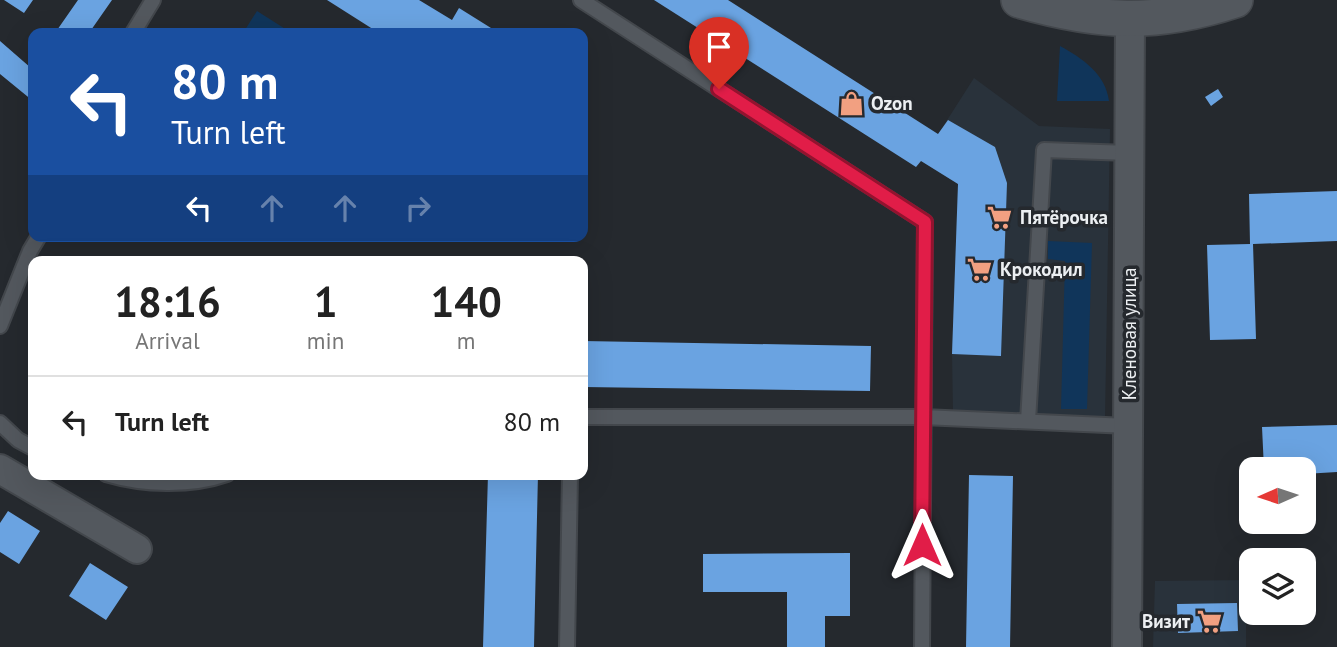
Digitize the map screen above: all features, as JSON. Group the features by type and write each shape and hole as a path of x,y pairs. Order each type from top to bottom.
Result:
{"street":[{"path":"1019,0 1056,10 1130,20 1168,18 1235,0"},
{"name":"Кленовая улица","path":"1127,647 1130,20"},
{"path":"0,469 137,549"}],"lane":[{"path":"137,28 153,0"},
{"path":"581,0 925,222 922,647"},
{"path":"1028,421 1044,150 1129,153"},
{"path":"0,326 28,256"},
{"path":"588,417 923,417 1128,426"},
{"path":"0,423 28,445"},
{"path":"147,480 174,484 206,480"},
{"path":"567,647 570,480"}],"shaded area":[{"path":"257,11 284,28 246,28"},
{"path":"1060,46 1092,68 1103,83 1109,101 1057,101"},
{"path":"974,78 1039,126 1110,129 1105,418 953,413 952,354 958,184 921,161"},
{"path":"1048,241 1092,243 1087,409 1061,409 1065,261 1048,259"},
{"path":"1239,580 1239,625 1246,625 1246,647 1153,647 1155,581"}],"building":[{"path":"4,0 33,0 24,13"},
{"path":"78,0 112,0 92,28 58,28"},
{"path":"327,0 419,0 452,20 459,8 491,28 371,28"},
{"path":"654,0 728,0 938,134 948,120 995,147 1007,183 1001,356 952,354 958,184 921,161 916,167"},
{"path":"0,41 28,65 28,97 0,74"},
{"path":"1218,89 1223,97 1211,106 1205,97"},
{"path":"1337,191 1337,241 1253,244 1256,339 1210,340 1207,245 1250,244 1249,194"},
{"path":"588,341 871,346 870,391 588,387"},
{"path":"1337,425 1337,472 1316,473 1316,457 1263,457 1262,427"},
{"path":"969,475 1013,476 1010,647 966,647"},
{"path":"488,480 538,480 534,647 483,647"},
{"path":"8,511 40,531 19,564 0,552 0,523"},
{"path":"850,553 850,616 825,616 825,647 787,647 787,592 703,592 703,554"},
{"path":"90,563 128,587 106,620 69,596"},
{"path":"1237,603 1238,631 1178,633 1177,604"}],"place":[{"name":"Ozon","path":"851,103"},
{"name":"Пятёрочка","path":"1000,217"},
{"name":"Крокодил","path":"980,269"},
{"name":"Визит","path":"1210,621"}],"route":[{"path":"719,89 925,222 922,545"}]}
